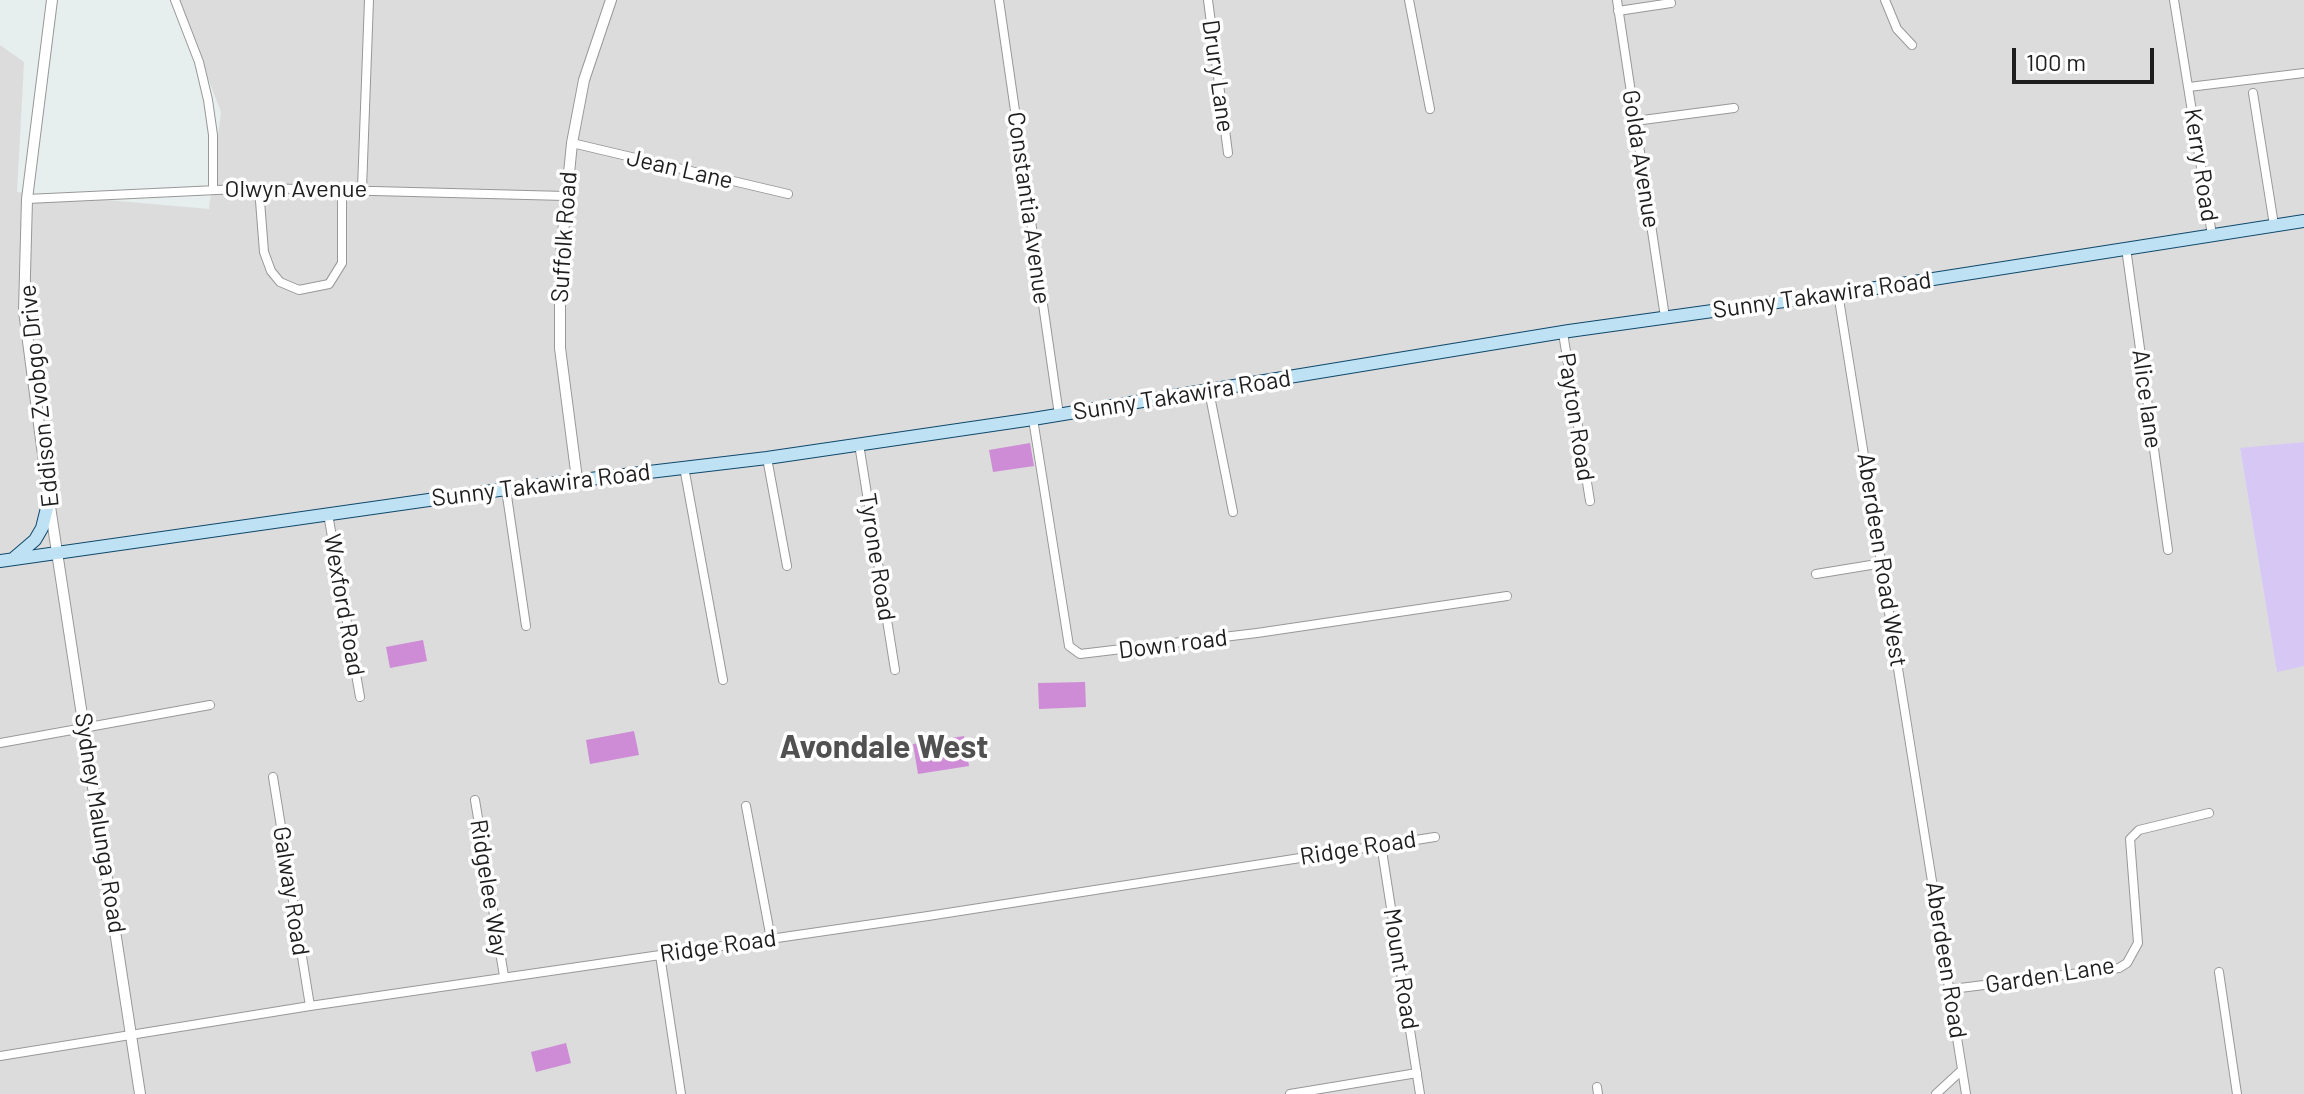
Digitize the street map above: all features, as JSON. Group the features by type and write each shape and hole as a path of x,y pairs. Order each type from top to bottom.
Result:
{"main road":[{"name":"Sunny Takawira Road","path":"5,560 577,479 767,458 1033,419 1665,317 2304,221"},
{"path":"5,560 35,540 42,528 49,500"}],"street":[{"name":"Eddison Zvobgo Drive","path":"52,0 27,199 24,311 58,553"},
{"path":"175,0 199,62 208,100 213,135 213,189"},
{"path":"362,189 369,0"},
{"name":"Suffolk Road","path":"577,479 560,348 560,264 565,196 584,80 611,0"},
{"name":"Constantia Avenue","path":"999,0 1059,415"},
{"name":"Drury Lane","path":"1208,0 1228,153"},
{"path":"1409,0 1430,109"},
{"name":"Golda Avenue","path":"1617,0 1665,317"},
{"path":"1885,0 1897,29 1912,45"},
{"name":"Kerry Road","path":"2174,0 2212,235"},
{"path":"1618,11 1671,3"},
{"path":"2189,87 2304,73"},
{"path":"2253,93 2274,225"},
{"path":"1635,121 1734,108"},
{"name":"Jean Lane","path":"572,143 788,194"},
{"name":"Olwyn Avenue","path":"27,199 259,188 565,196"},
{"path":"259,188 264,252 271,271 289,287 310,290 329,284 342,263 342,189"},
{"name":"Alice lane","path":"2126,248 2168,550"},
{"name":"Aberdeen Road West","path":"1838,293 1925,827"},
{"name":"Payton Road","path":"1563,333 1590,501"},
{"path":"1209,391 1233,512"},
{"name":"Down road","path":"1033,419 1069,646 1080,654 1257,633 1507,596"},
{"name":"Tyrone Road","path":"859,444 895,670"},
{"path":"767,458 787,566"},
{"path":"684,467 723,680"},
{"path":"506,489 526,626"},
{"name":"Wexford Road","path":"328,514 360,697"},
{"name":"Sydney Malunga Road","path":"58,553 140,1094"},
{"path":"1816,574 1883,563"},
{"path":"0,743 85,725 210,705"},
{"name":"Galway Road","path":"273,777 310,1006"},
{"name":"Ridgelee Way","path":"475,800 504,976"},
{"path":"746,806 771,939"},
{"name":"Garden Lane","path":"1952,989 2119,968 2127,963 2138,943 2130,839 2139,830 2209,813"},
{"name":"Aberdeen Road","path":"1925,827 1966,1094"},
{"name":"Ridge Road","path":"0,1056 504,976 771,939 1435,837"},
{"name":"Mount Road","path":"1381,844 1420,1094"},
{"path":"660,955 681,1094"},
{"path":"2219,972 2237,1094"},
{"path":"1936,1094 1962,1070"},
{"path":"1290,1094 1417,1073"}],"shaded area":[{"path":"178,0 2304,0 2304,442 2240,449 2277,671 2304,666 2304,1094 0,1094 0,45 24,62 17,192 209,209 221,112"},
{"path":"2304,442 2304,666 2277,672 2240,448"},
{"path":"1030,443 1034,466 993,472 989,450"},
{"path":"423,640 427,661 390,668 386,647"},
{"path":"1085,682 1086,707 1039,709 1038,683"},
{"path":"634,731 639,755 590,764 586,740"},
{"path":"964,736 969,766 918,774 913,744"},
{"path":"566,1043 571,1063 536,1072 531,1052"}],"district":[{"name":"Avondale West","path":"884,747"}]}
